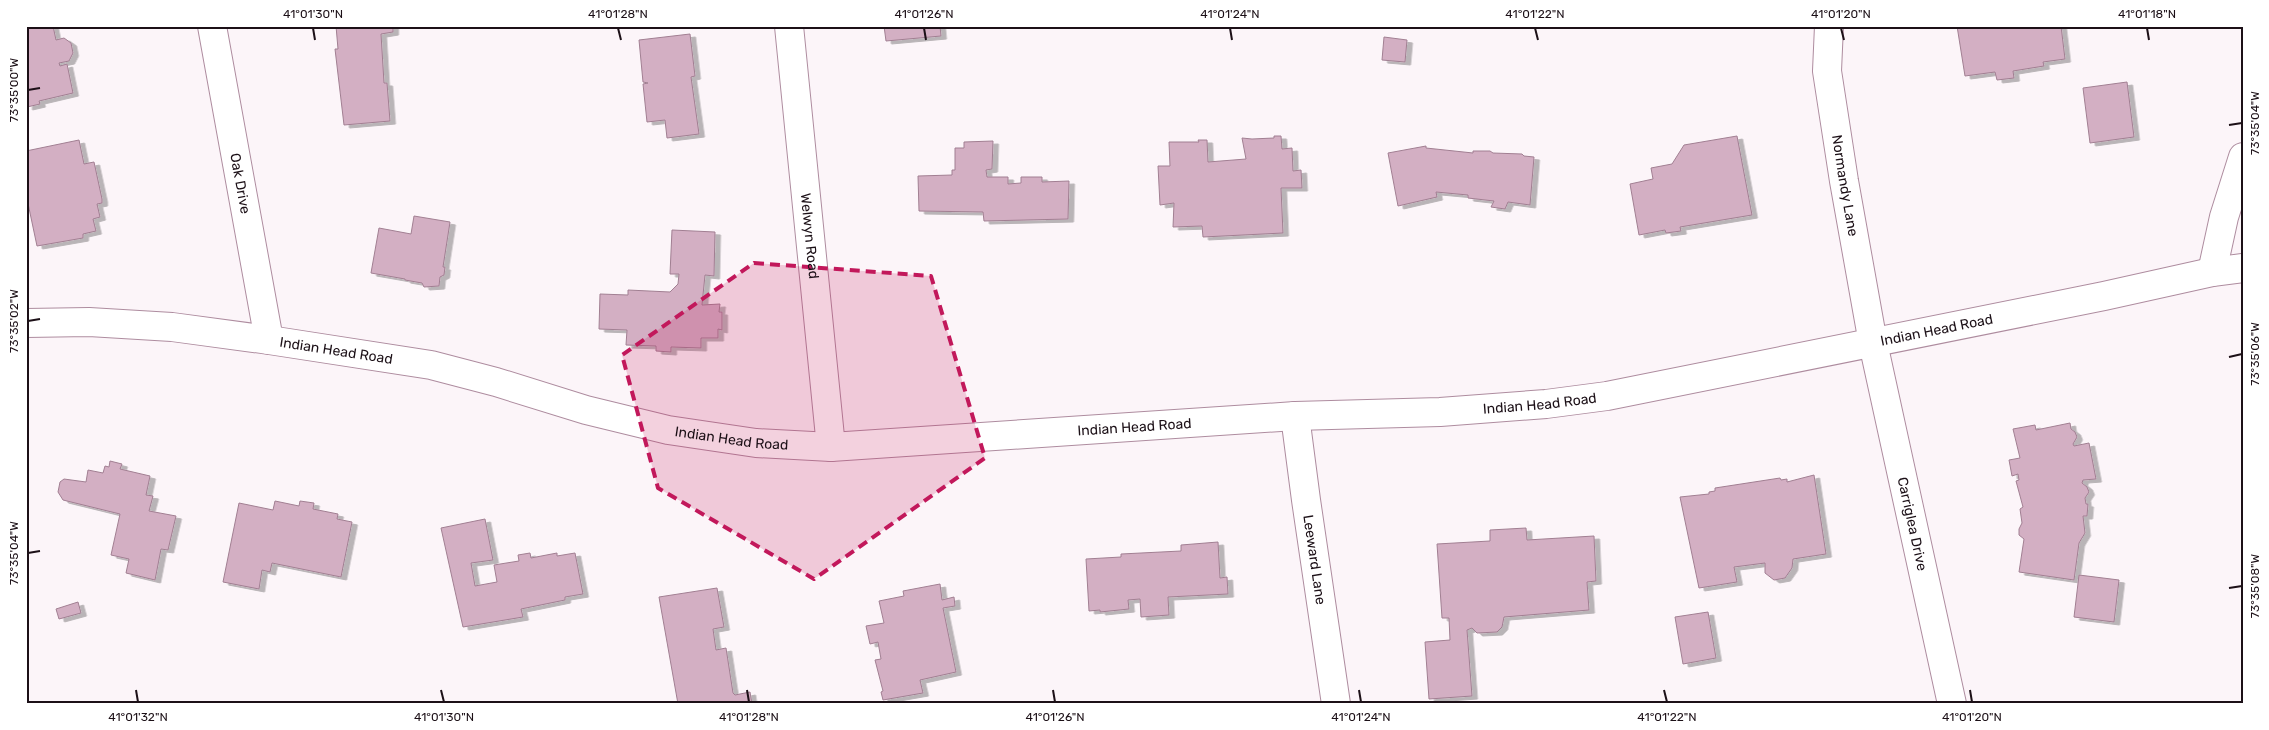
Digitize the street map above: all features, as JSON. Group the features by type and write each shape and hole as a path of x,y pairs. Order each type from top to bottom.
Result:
{"street":[{"name":"Oak Drive","path":"212,26 269,340"},
{"name":"Welwyn Road","path":"789,26 832,447"},
{"name":"Normandy Lane","path":"1829,26 1827,71 1844,181 1873,343"},
{"path":"2212,272 2224,217 2243,157"},
{"name":"Indian Head Road","path":"26,323 89,322 172,327 269,340 431,365 496,382 586,410 668,430 756,443 832,447 1296,416 1440,412 1546,404 1608,396 2212,272 2243,268"},
{"name":"Carriglea Drive","path":"1873,343 1952,704"},
{"name":"Leeward Lane","path":"1296,416 1306,500 1336,704"}],"highlighted area":[{"path":"754,263 931,276 985,458 814,579 658,488 622,355"}],"building":[{"path":"26,26 53,26 56,40 64,38 71,43 73,53 69,61 59,63 60,66 67,64 73,93 39,101 40,104 27,107"},
{"path":"336,26 393,26 393,32 381,34 384,83 387,83 390,121 344,125 335,49 338,49"},
{"path":"884,26 940,26 941,36 886,41"},
{"path":"1957,26 2061,26 2065,59 2043,62 2044,66 2013,71 2014,78 1997,80 1995,72 1965,76"},
{"path":"690,34 695,76 691,77 699,134 667,138 665,120 647,122 643,84 648,83 643,82 639,40"},
{"path":"1384,37 1407,40 1405,62 1382,60"},
{"path":"2127,82 2134,137 2090,143 2083,88"},
{"path":"1274,136 1281,136 1282,149 1292,148 1293,171 1301,170 1302,188 1281,188 1283,233 1203,237 1202,226 1173,227 1174,203 1160,205 1158,166 1170,166 1169,142 1199,142 1198,140 1207,140 1208,162 1246,159 1242,138 1274,138"},
{"path":"1737,136 1752,215 1680,227 1681,231 1666,233 1665,230 1639,235 1630,184 1653,179 1651,168 1672,164 1684,145"},
{"path":"79,140 84,164 94,162 102,199 102,203 97,204 100,217 93,219 96,231 83,234 83,238 37,246 26,194 26,151"},
{"path":"993,141 992,169 986,170 987,177 1008,177 1008,184 1021,183 1021,177 1042,177 1042,182 1069,181 1068,219 984,221 983,212 919,211 918,176 952,175 952,170 955,170 955,148 964,148 964,142"},
{"path":"1426,146 1426,148 1473,153 1473,151 1490,151 1493,153 1522,154 1534,157 1530,205 1508,202 1505,209 1491,207 1494,201 1468,198 1468,195 1436,192 1437,197 1398,206 1388,153"},
{"path":"414,216 450,222 443,267 445,267 444,275 440,277 439,286 424,287 422,283 371,273 379,228 411,234"},
{"path":"672,230 715,232 714,276 705,275 702,305 720,304 719,312 722,312 722,330 718,329 718,338 701,338 701,348 671,347 671,352 656,351 656,346 626,345 627,330 599,329 600,294 628,295 628,290 670,292 678,284 679,274 670,274"},
{"path":"2070,423 2071,429 2077,437 2073,444 2074,446 2089,443 2096,479 2083,480 2082,483 2089,492 2085,498 2086,504 2088,504 2087,516 2083,516 2085,533 2079,543 2074,580 2019,572 2024,539 2019,535 2022,523 2020,509 2023,507 2016,481 2019,480 2018,474 2012,476 2009,460 2020,458 2013,429 2035,425 2036,430"},
{"path":"110,461 122,464 120,469 150,476 146,495 153,496 149,511 176,516 168,550 161,549 155,580 126,573 129,559 111,555 120,514 63,500 58,492 60,482 64,479 86,482 88,470 103,473 105,466 109,467"},
{"path":"1814,475 1826,554 1793,559 1792,568 1785,578 1774,580 1765,573 1765,563 1734,567 1737,582 1699,588 1680,497 1709,494 1709,492 1715,491 1715,488 1780,478 1781,480 1787,479 1787,482"},
{"path":"275,501 299,506 300,501 314,503 313,509 338,514 337,519 352,522 341,577 272,563 270,572 262,570 259,589 223,582 239,503 273,510"},
{"path":"485,519 493,560 471,563 475,586 497,582 494,565 519,561 518,555 530,553 531,558 557,553 557,556 575,553 583,594 565,597 565,600 521,609 523,617 463,627 441,528"},
{"path":"1526,528 1527,540 1594,536 1596,581 1587,582 1589,610 1504,617 1502,627 1497,632 1477,633 1472,628 1467,630 1472,696 1429,699 1425,642 1450,640 1449,618 1442,618 1437,544 1490,541 1490,530"},
{"path":"1218,542 1220,578 1227,577 1228,594 1168,597 1169,615 1141,617 1140,599 1128,600 1129,609 1100,612 1100,610 1089,611 1086,559 1121,557 1121,554 1181,551 1181,545"},
{"path":"2079,575 2119,580 2114,622 2074,617"},
{"path":"940,584 942,600 954,597 955,606 943,608 956,672 920,680 923,693 883,700 881,692 883,691 875,660 881,659 878,642 870,644 866,626 884,623 879,601 904,596 903,591"},
{"path":"717,588 724,627 713,629 716,650 726,648 733,693 735,695 750,692 752,704 678,704 659,597"},
{"path":"78,602 81,613 59,619 56,609"},
{"path":"1708,612 1716,658 1683,664 1675,617"}]}
